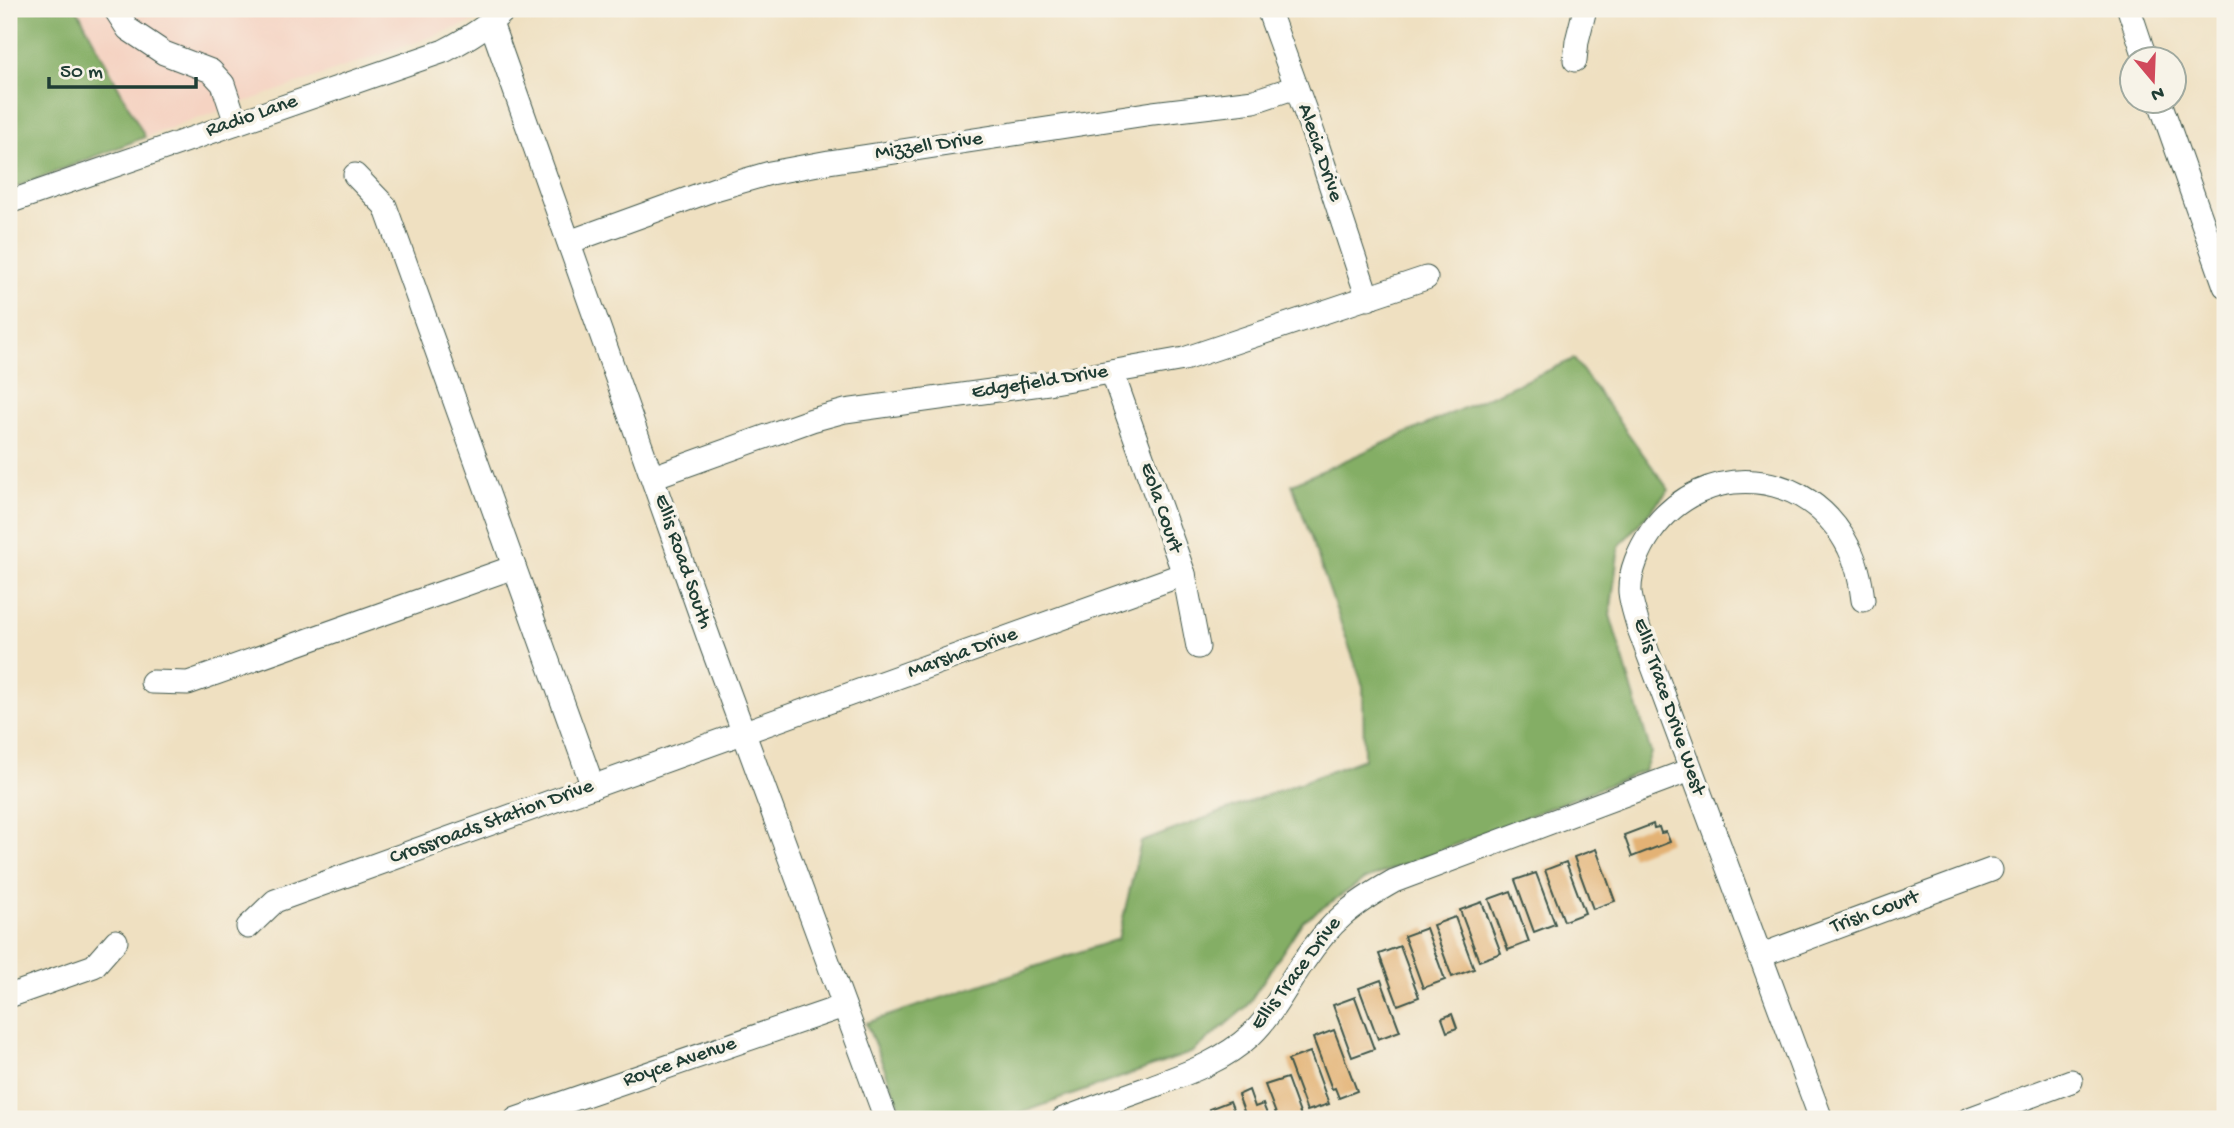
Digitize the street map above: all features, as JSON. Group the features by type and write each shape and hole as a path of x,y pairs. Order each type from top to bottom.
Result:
{"street":[{"path":"115,9 128,29 164,53 211,71 223,84 236,122"},
{"name":"Alecia Drive","path":"1268,9 1368,299"},
{"path":"1575,60 1585,9"},
{"path":"2129,9 2141,46"},
{"name":"Radio Lane","path":"9,202 444,51 468,39 498,16"},
{"name":"Ellis Road South","path":"498,16 569,242 743,733 886,1119"},
{"name":"Mizzell Drive","path":"569,242 715,189 770,173 1153,113 1254,101 1296,87"},
{"path":"2165,116 2225,286"},
{"path":"355,175 385,206 593,787"},
{"name":"Edgefield Drive","path":"653,477 812,420 845,411 1048,383 1184,359 1426,278"},
{"name":"Eola Court","path":"1112,372 1184,574 1198,647"},
{"name":"Ellis Trace Drive West","path":"1821,1119 1690,770 1639,629 1630,592 1636,559 1643,543 1671,509 1696,492 1723,483 1751,481 1797,493 1833,524 1849,547 1860,580 1863,600"},
{"path":"152,682 188,683 514,567"},
{"name":"Marsha Drive","path":"743,733 1184,574"},
{"name":"Crossroads Station Drive","path":"248,927 275,901 743,733"},
{"name":"Ellis Trace Drive","path":"1063,1119 1203,1068 1226,1054 1252,1034 1278,1004 1322,934 1340,915 1374,892 1394,881 1690,770"},
{"name":"Trish Court","path":"1759,956 1991,870"},
{"path":"9,996 94,966 116,941"},
{"name":"Royce Avenue","path":"516,1119 844,1006"},
{"path":"1969,1119 2071,1082"}],"shaded area":[{"path":"77,9 491,9 485,18 145,137"}],"green space":[{"path":"9,9 77,9 145,137 9,190"},
{"path":"1574,359 1669,490 1619,546 1610,615 1651,753 1644,771 1364,880 1303,921 1246,1007 1193,1052 1004,1119 905,1119 866,1023 1118,939 1141,842 1364,759 1363,686 1292,484"}],"building":[{"path":"1653,824 1654,828 1659,827 1661,833 1666,832 1670,842 1632,857 1624,835"},
{"path":"1596,849 1615,901 1593,909 1574,857"},
{"path":"1566,862 1585,913 1564,921 1545,870"},
{"path":"1536,873 1555,924 1534,932 1515,880"},
{"path":"1511,891 1529,942 1508,950 1489,899"},
{"path":"1482,902 1501,953 1479,961 1460,910"},
{"path":"1455,917 1474,969 1452,977 1433,925"},
{"path":"1426,928 1445,980 1423,988 1404,936"},
{"path":"1400,946 1419,997 1398,1005 1379,954"},
{"path":"1381,980 1400,1031 1378,1039 1359,988"},
{"path":"1355,997 1374,1049 1352,1057 1333,1005"},
{"path":"1452,1014 1457,1028 1447,1032 1442,1018"},
{"path":"1334,1030 1357,1091 1339,1098 1335,1088 1332,1089 1313,1038"},
{"path":"1310,1052 1329,1104 1307,1111 1288,1060"},
{"path":"1287,1078 1302,1119 1278,1119 1265,1085"},
{"path":"1249,1090 1255,1107 1263,1104 1269,1119 1247,1119 1238,1095"},
{"path":"1230,1101 1237,1119 1212,1119 1209,1109"}]}
